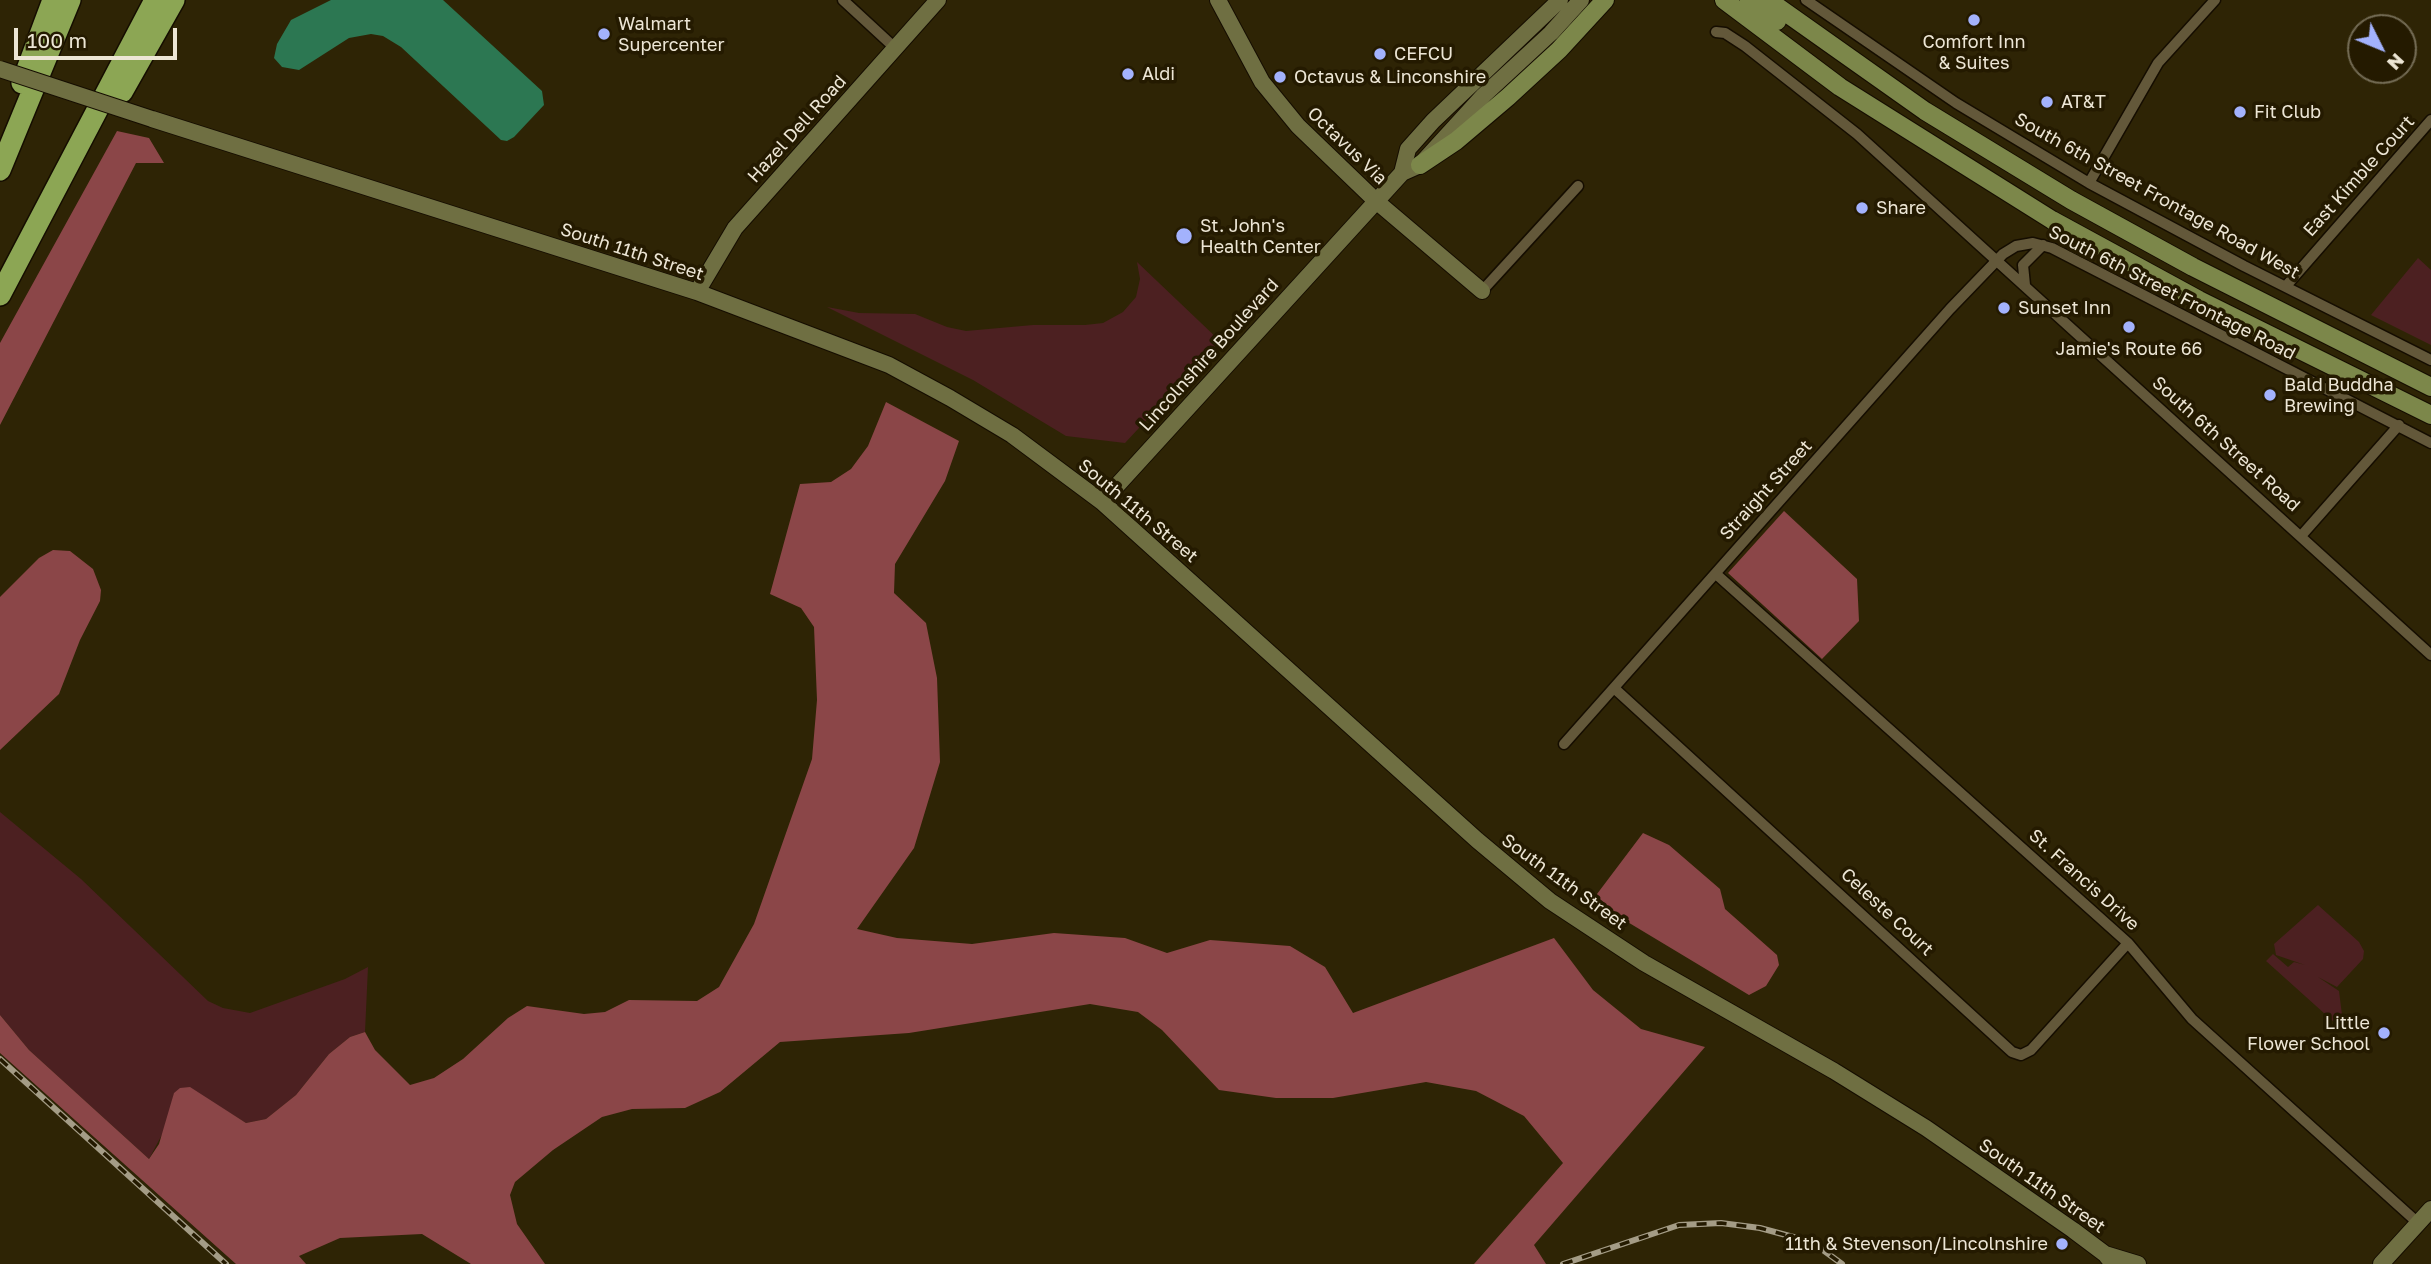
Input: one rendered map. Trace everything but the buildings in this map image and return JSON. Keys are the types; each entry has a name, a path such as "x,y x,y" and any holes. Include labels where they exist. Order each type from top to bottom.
{"highway":[{"path":"0,142 53,0"},
{"path":"0,170 70,0"},
{"path":"0,295 155,0"},
{"path":"55,193 95,140 174,0"}],"main road":[{"path":"1420,165 1456,141 1508,97 1559,50 1605,0"},
{"path":"1724,0 1840,87 2052,220 2199,300 2431,415"},
{"path":"1749,0 1851,75 1917,106"},
{"path":"1768,0 1917,106 2117,226 2431,387"}],"street":[{"path":"843,0 895,48"},
{"name":"Hazel Dell Road","path":"697,292 735,228 938,0"},
{"name":"Octavus Via","path":"1218,0 1251,63 1275,99 1376,201 1482,292"},
{"name":"Lincolnshire Boulevard","path":"1402,173 1408,149 1433,121 1560,0"},
{"name":"Lincolnshire Boulevard","path":"1102,502 1402,173 1420,165 1484,94 1551,33 1581,0"},
{"name":"South 6th Street Frontage Road West","path":"1806,0 1956,103 2089,183 2431,360"},
{"path":"2089,183 2158,64 2215,0"},
{"path":"1716,32 1726,33 1745,46 1824,106 1996,260"},
{"name":"South 11th Street","path":"0,69 697,292 889,365 1012,435 1102,502 1476,840 1550,901 1644,963 1834,1071 1926,1128 2109,1259 2138,1264"},
{"name":"East Kimble Court","path":"2286,286 2431,120"},
{"path":"1482,292 1578,186"},
{"path":"2025,286 2021,274 2023,265 2043,245"},
{"name":"South 6th Street Frontage Road","path":"1996,260 2016,246 2043,245 2431,443"},
{"name":"South 6th Street Road","path":"1996,260 2431,655"},
{"name":"Straight Street","path":"1564,744 1996,260"},
{"path":"2301,536 2399,425"},
{"name":"St. Francis Drive","path":"1716,574 2128,943 2192,1019 2418,1223"},
{"name":"Celeste Court","path":"1614,688 2012,1052 2021,1055 2031,1050 2128,943"},
{"path":"2382,1264 2431,1209"}],"shaded area":[{"path":"331,0 443,0 542,91 544,105 514,137 507,141 501,140 401,47 383,36 371,34 349,38 299,70 282,67 274,58 277,44 291,20"},
{"path":"117,131 149,138 164,163 136,163 0,425 0,343"},
{"path":"2418,258 2431,270 2431,345 2371,315"},
{"path":"1137,262 1220,341 1125,443 1066,436 973,380 827,307 859,313 915,314 947,327 966,331 1103,323 1123,312 1136,297 1140,279"},
{"path":"886,402 959,441 945,481 895,564 894,593 926,623 937,678 940,762 914,848 857,929 897,938 972,944 1054,933 1125,938 1167,953 1210,940 1290,946 1325,967 1353,1013 1554,938 1593,990 1641,1029 1705,1047 1534,1245 1546,1264 1474,1264 1563,1163 1524,1116 1476,1091 1426,1082 1333,1098 1276,1098 1219,1090 1162,1030 1138,1012 1090,1004 909,1033 780,1042 720,1092 685,1108 632,1109 602,1117 553,1150 515,1182 510,1195 517,1224 545,1264 471,1264 422,1234 340,1238 299,1256 306,1264 236,1264 0,1053 0,1015 29,1050 149,1159 159,1144 174,1093 180,1088 190,1087 246,1123 266,1119 296,1095 329,1054 350,1037 365,1032 375,1050 410,1085 434,1078 463,1059 508,1018 527,1006 584,1014 605,1012 629,1000 697,1001 719,987 754,924 812,759 817,700 814,627 801,608 770,594 800,484 831,482 851,469 868,446"},
{"path":"1784,511 1857,579 1859,621 1822,659 1728,573"},
{"path":"53,550 70,551 93,569 101,590 100,601 80,640 59,694 0,750 0,597 39,558"},
{"path":"0,812 81,879 208,1001 223,1008 250,1013 345,979 368,967 365,1032 350,1037 329,1054 296,1095 266,1119 246,1123 202,1096 174,1094 166,1127 149,1159 29,1050 0,1015"},
{"path":"1643,833 1669,845 1720,889 1725,909 1777,955 1779,965 1766,986 1749,995 1601,906 1597,894"},
{"path":"2318,905 2359,942 2364,951 2363,959 2337,987 2318,977 2339,991 2342,1015 2335,1023 2266,961 2273,954 2288,967 2294,962 2305,965 2276,955 2274,944"}],"railway":[{"path":"0,1059 226,1264"},
{"path":"1563,1264 1679,1225 1721,1223 1760,1228 1812,1242 1842,1264"}],"place":[{"name":"Comfort Inn & Suites","path":"1974,20"},
{"name":"Walmart Supercenter","path":"604,34"},
{"name":"CEFCU","path":"1380,54"},
{"name":"Aldi","path":"1128,74"},
{"name":"Octavus & Linconshire","path":"1280,77"},
{"name":"AT&T","path":"2047,102"},
{"name":"Fit Club","path":"2240,112"},
{"name":"Share","path":"1862,208"},
{"name":"St. John's Health Center","path":"1184,236"},
{"name":"Sunset Inn","path":"2004,308"},
{"name":"Jamie's Route 66","path":"2129,327"},
{"name":"Bald Buddha Brewing","path":"2270,395"},
{"name":"Little Flower School","path":"2384,1033"},
{"name":"11th & Stevenson/Lincolnshire","path":"2062,1244"}]}
